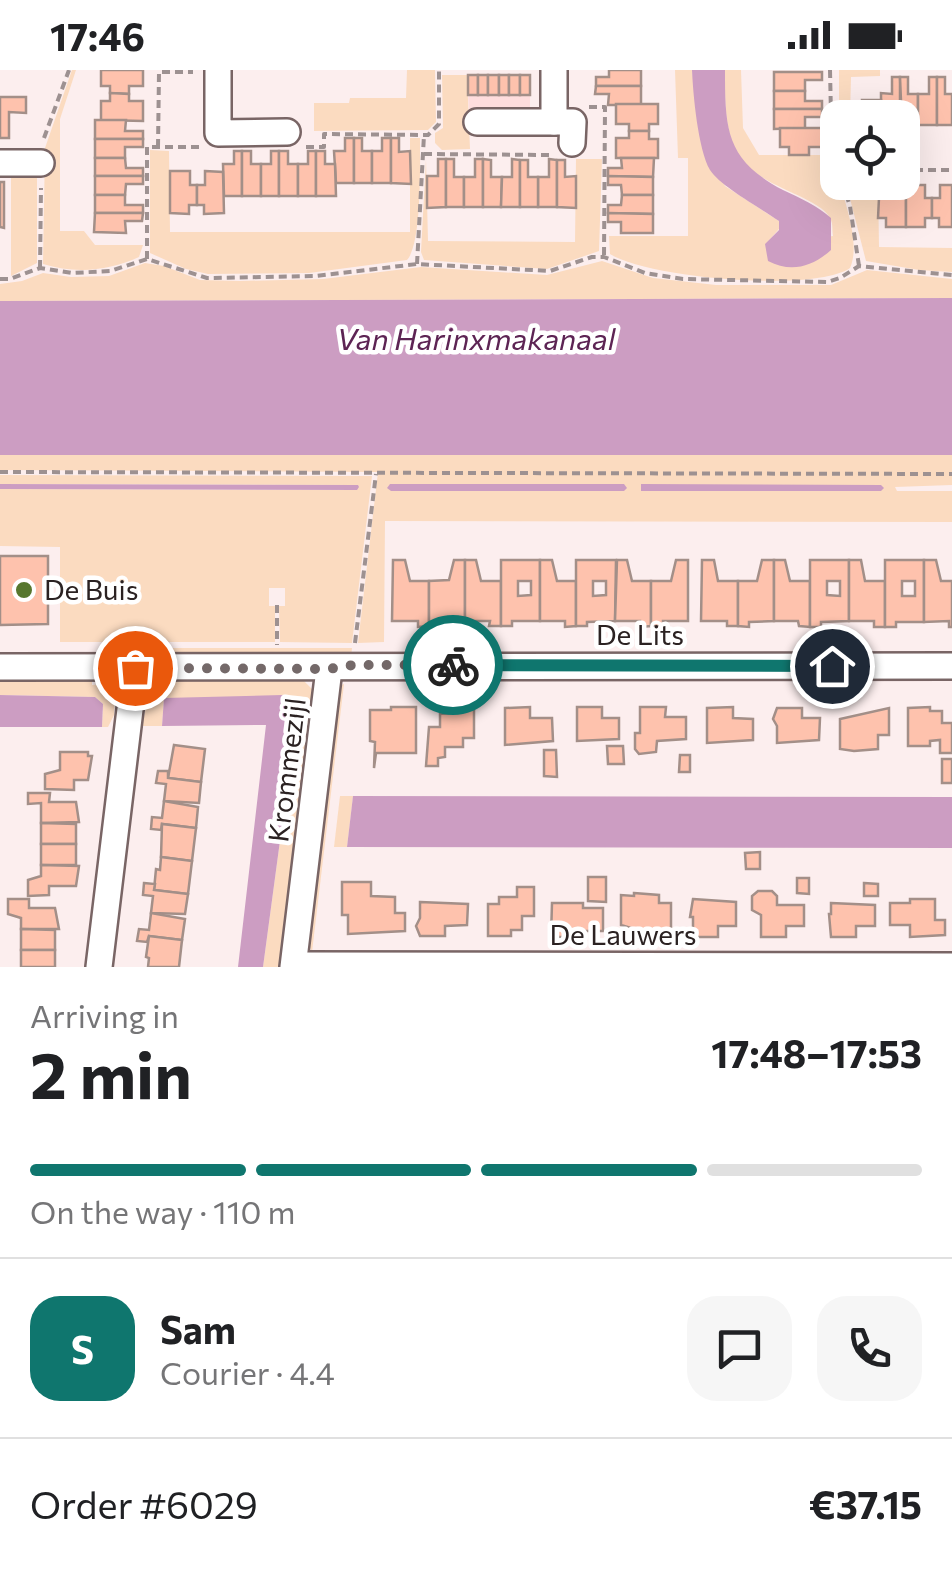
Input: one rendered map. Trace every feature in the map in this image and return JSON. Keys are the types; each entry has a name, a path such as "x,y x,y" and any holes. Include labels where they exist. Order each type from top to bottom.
{"street":[{"path":"554,70 554,115"},
{"path":"218,71 218,133 297,140"},
{"path":"477,122 554,115 573,122 571,151"},
{"path":"0,163 41,163"},
{"name":"De Lits","path":"329,669 353,665 952,666"},
{"name":"Krommezijl","path":"0,667 329,669 294,966"},
{"path":"99,967 135,668"},
{"name":"De Lauwers","path":"294,966 952,966"}],"path":[{"path":"297,140 324,147 324,134 424,135 439,124 439,70"},
{"path":"830,70 830,100"},
{"path":"158,147 159,72 218,71"},
{"path":"158,102 168,102"},
{"path":"554,115 605,107 604,257"},
{"path":"146,258 146,146 218,147 218,133"},
{"path":"417,264 424,135"},
{"path":"424,154 571,151 605,155"},
{"path":"920,170 952,170"},
{"path":"848,200 860,266"},
{"path":"0,280 40,268 72,273 110,272 146,258 207,278 316,276 417,264 550,271 592,257 604,257 645,273 734,282 827,282 860,266 952,276"},
{"path":"0,472 952,474"},
{"path":"355,645 376,474"},
{"path":"277,606 277,645"}],"shaded area":[{"path":"72,70 76,70 60,119 60,231 84,231 95,245 143,245 139,257 104,268 80,270 43,264 45,148"},
{"path":"407,70 435,70 436,122 428,130 314,131 314,103 349,103 350,98 406,98"},
{"path":"675,70 692,70 702,142 725,186 779,221 779,229 766,244 833,236 832,222 825,211 754,172 734,147 728,128 725,70 741,70 743,128 759,155 820,155 820,200 844,200 852,228 850,268 831,276 803,280 731,279 658,270 610,254 609,236 688,236 688,158 678,158"},
{"path":"839,70 880,70 880,76 851,77 850,100 839,100"},
{"path":"442,75 467,75 470,149 442,150 435,143 435,133 443,128"},
{"path":"467,75 530,75 530,112 469,112"},
{"path":"410,138 420,138 420,183 418,221 407,260 309,273 208,274 150,253 150,150 169,151 170,232 410,232"},
{"path":"426,159 428,241 575,242 576,159 602,159 599,251 547,269 424,260 421,252"},
{"path":"11,171 37,172 37,263 11,276"},
{"path":"850,200 878,200 879,247 952,248 952,272 866,261"},
{"path":"602,261 653,278 716,285 831,285 867,270 952,279 952,298 0,301 0,284 43,273 109,276 145,263 200,280 240,281 323,279 421,267 547,275"},
{"path":"0,455 952,455 952,485 895,487 897,491 952,491 952,522 385,521 384,642 358,643 378,472 0,470"},
{"path":"0,475 372,476 352,643 280,642 279,606 285,606 285,588 269,588 269,606 275,606 275,642 60,642 60,547 0,546 0,489 356,490 358,485 0,484"},
{"path":"166,648 352,648 351,657 166,658"},
{"path":"0,678 92,678 92,685 105,684 115,690 114,715 108,727 102,727 103,704 95,697 0,695"},
{"path":"168,679 303,680 314,691 282,967 263,967 298,707 164,698 162,726 142,726 150,689 167,685"},
{"path":"344,684 312,952 307,940 337,687"},
{"path":"340,796 353,796 347,847 334,847"}],"water":[{"path":"692,70 725,70 728,126 740,155 750,167 831,218 831,250 824,256 793,267 768,261 765,244 779,230 779,221 732,190 710,170 699,135"},
{"name":"Van Harinxmakanaal","path":"952,298 952,455 0,455 0,301"},
{"path":"0,484 358,485 359,487 0,489"},
{"path":"390,484 624,484 627,488 391,491 387,488"},
{"path":"641,484 881,485 884,488 641,491"},
{"path":"0,695 95,697 103,704 102,727 0,727"},
{"path":"164,698 292,698 298,707 263,967 238,967 266,725 162,726"},
{"path":"353,796 952,797 952,848 347,847"}],"building":[{"path":"101,70 143,70 143,86 129,86 129,94 110,93 110,86 101,86"},
{"path":"609,70 641,70 641,86 596,86 596,77 609,77"},
{"path":"774,72 822,72 822,80 805,80 805,91 774,91"},
{"path":"468,75 478,75 478,95 468,95"},
{"path":"478,75 488,75 488,95 478,95"},
{"path":"488,75 499,75 499,95 488,95"},
{"path":"499,75 509,75 509,95 499,95"},
{"path":"509,75 520,75 520,95 509,95"},
{"path":"520,75 530,75 530,95 520,95"},
{"path":"892,77 900,77 900,100 881,100 881,93 892,94"},
{"path":"900,77 908,77 908,94 918,94 918,100 901,100"},
{"path":"929,77 937,77 937,125 920,125 918,94 929,94"},
{"path":"937,77 945,77 945,94 952,94 952,125 937,125"},
{"path":"596,86 641,86 641,105 608,105 609,94 595,94"},
{"path":"774,91 805,91 805,101 820,101 820,109 774,109"},
{"path":"110,93 129,94 129,101 143,101 143,121 101,120 101,101 110,101"},
{"path":"0,97 26,97 26,113 9,112 9,138 0,138"},
{"path":"616,104 658,104 658,124 649,124 649,131 629,131 629,124 616,124"},
{"path":"774,109 820,109 820,117 805,117 805,128 774,129"},
{"path":"95,120 126,120 125,131 143,131 143,139 95,139"},
{"path":"780,128 820,128 820,147 809,147 809,155 789,155 789,147 780,147"},
{"path":"629,131 649,131 649,139 658,139 658,158 616,158 616,138 629,138"},
{"path":"345,138 354,138 354,183 336,183 334,151 345,151"},
{"path":"354,138 362,138 362,151 372,151 372,183 354,183"},
{"path":"382,138 391,138 391,183 372,183 372,151 382,151"},
{"path":"391,138 399,138 399,152 410,151 411,184 391,183"},
{"path":"95,139 143,139 143,147 125,147 125,158 95,158"},
{"path":"234,151 242,151 242,196 224,196 223,164 234,164"},
{"path":"242,151 251,151 251,164 261,164 261,196 242,196"},
{"path":"271,151 279,151 279,196 261,196 261,164 271,164"},
{"path":"279,151 288,151 288,164 298,164 298,196 279,196"},
{"path":"308,151 316,151 316,196 298,196 298,164 308,164"},
{"path":"316,151 325,151 325,164 335,164 336,196 316,196"},
{"path":"95,158 125,158 126,168 143,168 143,176 95,176"},
{"path":"621,158 654,158 653,177 608,176 608,168 622,168"},
{"path":"438,159 446,159 446,207 427,208 427,176 438,176"},
{"path":"446,159 454,159 454,177 464,177 464,207 446,207"},
{"path":"475,159 483,159 483,207 464,207 464,177 475,177"},
{"path":"483,159 491,160 491,177 502,177 501,207 483,207"},
{"path":"512,159 520,160 520,207 501,207 502,177 512,177"},
{"path":"549,159 557,160 557,207 538,207 538,177 549,177"},
{"path":"520,160 528,160 528,177 538,177 538,207 520,207"},
{"path":"557,160 565,160 565,177 576,176 576,208 557,207"},
{"path":"170,171 190,171 190,185 197,185 197,205 189,205 189,214 170,213"},
{"path":"205,171 223,172 224,213 204,214 204,205 197,205 197,185 205,185"},
{"path":"95,176 143,176 143,184 126,184 125,195 95,195"},
{"path":"608,176 653,177 653,195 622,195 621,185 608,185"},
{"path":"0,182 4,182 4,228 0,227"},
{"path":"920,185 925,185 925,198 932,198 932,218 925,218 925,227 906,227 906,200 920,200"},
{"path":"940,185 952,185 952,227 939,227 939,218 932,218 932,198 940,198"},
{"path":"95,195 125,195 125,205 143,205 143,213 95,213"},
{"path":"622,195 653,195 653,214 608,213 608,205 621,205"},
{"path":"879,200 906,200 906,227 886,227 886,218 878,218"},
{"path":"95,213 143,213 142,221 125,221 126,233 94,232"},
{"path":"608,213 653,214 653,233 621,233 621,222 608,222"},
{"name":"De Buis","path":"0,556 48,556 48,624 0,625"},
{"path":"393,560 405,560 410,581 429,581 429,626 418,627 418,621 392,621"},
{"path":"454,560 465,560 465,621 440,621 440,626 429,626 429,581 449,580"},
{"path":"465,560 476,560 481,581 501,581 501,626 489,626 490,621 465,621"},
{"path":"501,560 540,560 540,621 512,621 512,626 501,626","holes":["518,581 531,581 531,595 518,596"]},
{"path":"540,560 552,560 557,581 576,581 576,626 565,627 565,621 540,621"},
{"path":"576,560 616,560 615,621 576,626","holes":["593,581 606,581 606,595 593,596"]},
{"path":"617,560 627,560 632,581 651,581 651,626 640,627 640,621 615,621"},
{"path":"676,560 688,560 688,621 663,621 663,626 651,626 651,581 671,581"},
{"path":"702,560 714,560 718,581 738,581 738,626 727,626 727,621 701,621"},
{"path":"762,560 774,560 774,621 738,626 738,581 757,581"},
{"path":"774,560 785,560 790,581 810,581 810,627 799,626 798,621 774,621"},
{"path":"810,560 849,560 849,621 821,622 821,627 810,627","holes":["827,581 840,581 840,596 827,595"]},
{"path":"849,560 861,560 865,581 885,581 885,627 874,627 874,621 849,621"},
{"path":"885,560 924,560 924,622 896,622 896,627 885,627","holes":["902,581 915,581 915,596 902,596"]},
{"path":"924,560 936,560 941,581 952,581 952,627 949,621 924,622"},
{"path":"416,707 416,753 376,753 374,768 370,710"},
{"path":"450,707 474,707 474,738 463,738 463,747 445,747 445,757 438,758 438,766 426,766 429,727 440,727 440,714 451,713"},
{"path":"530,707 530,718 552,718 553,741 505,745 505,708"},
{"path":"577,707 602,707 602,718 619,718 619,739 577,741"},
{"path":"640,707 666,707 665,717 686,717 686,739 657,741 656,752 639,754 635,733 640,733"},
{"path":"733,707 733,718 753,719 753,740 707,743 707,708"},
{"path":"930,707 930,711 942,711 942,723 952,723 952,753 940,753 940,740 930,741 930,746 908,746 908,708"},
{"path":"777,708 802,708 802,718 820,718 819,740 777,743 773,719"},
{"path":"889,708 889,735 878,735 878,749 840,749 840,719"},
{"path":"174,745 205,749 201,782 168,778"},
{"path":"607,746 623,746 624,764 608,764"},
{"path":"544,750 556,750 557,777 544,776"},
{"path":"60,752 88,752 92,756 88,780 74,780 74,790 45,789 45,774 60,770"},
{"path":"680,755 690,755 690,772 679,772"},
{"path":"942,759 952,759 952,783 942,783"},
{"path":"158,771 168,771 168,778 201,782 199,803 164,801 166,784 156,783"},
{"path":"28,793 50,793 49,802 76,802 79,822 41,823 41,803 28,804"},
{"path":"164,801 198,807 196,828 162,824 161,830 151,829 152,817 162,818"},
{"path":"41,823 76,824 76,844 41,844"},
{"path":"162,824 196,828 192,861 161,857"},
{"path":"41,844 76,844 76,865 41,865"},
{"path":"760,852 760,869 746,869 745,853"},
{"path":"161,857 192,861 188,894 154,890"},
{"path":"41,865 79,866 76,886 49,886 49,895 28,896 28,880 41,876"},
{"path":"588,877 606,877 606,902 588,901"},
{"path":"797,878 809,878 809,894 797,893"},
{"path":"342,882 371,882 371,896 395,897 395,913 405,913 405,931 348,934 348,915 342,915"},
{"path":"144,883 155,884 154,890 188,894 185,914 151,913 153,896 143,895"},
{"path":"864,883 878,884 878,896 864,896"},
{"path":"517,887 534,887 534,916 522,916 522,930 511,930 511,936 488,936 488,904 499,904 499,897 517,897"},
{"path":"758,891 772,891 777,896 777,905 804,905 804,926 786,926 786,937 761,937 761,915 752,910 752,896"},
{"path":"621,895 659,895 659,903 671,903 671,937 634,934 634,929 621,925"},
{"path":"8,899 29,899 29,908 55,908 59,929 21,929 21,918 8,914"},
{"path":"693,899 736,902 736,926 718,926 718,937 693,937"},
{"path":"910,899 935,899 935,920 945,920 945,935 910,937 910,925 890,925 890,903 910,903"},
{"path":"420,902 468,904 467,925 445,926 445,936 420,936 416,926"},
{"path":"552,903 583,903 583,908 603,908 603,931 583,931 583,937 551,937"},
{"path":"831,903 875,905 875,926 856,926 856,937 831,937"},
{"path":"151,913 185,919 182,940 149,936 147,942 137,941 139,929 149,930"},
{"path":"21,929 55,930 55,950 21,950"},
{"path":"149,936 182,940 179,967 148,967"},
{"path":"21,950 55,950 55,967 21,967"}],"way so far":[{"path":"135,668 453,665"}],"place":[{"name":"De Buis","path":"24,590"}],"route":[{"path":"453,665 832,666"}]}
